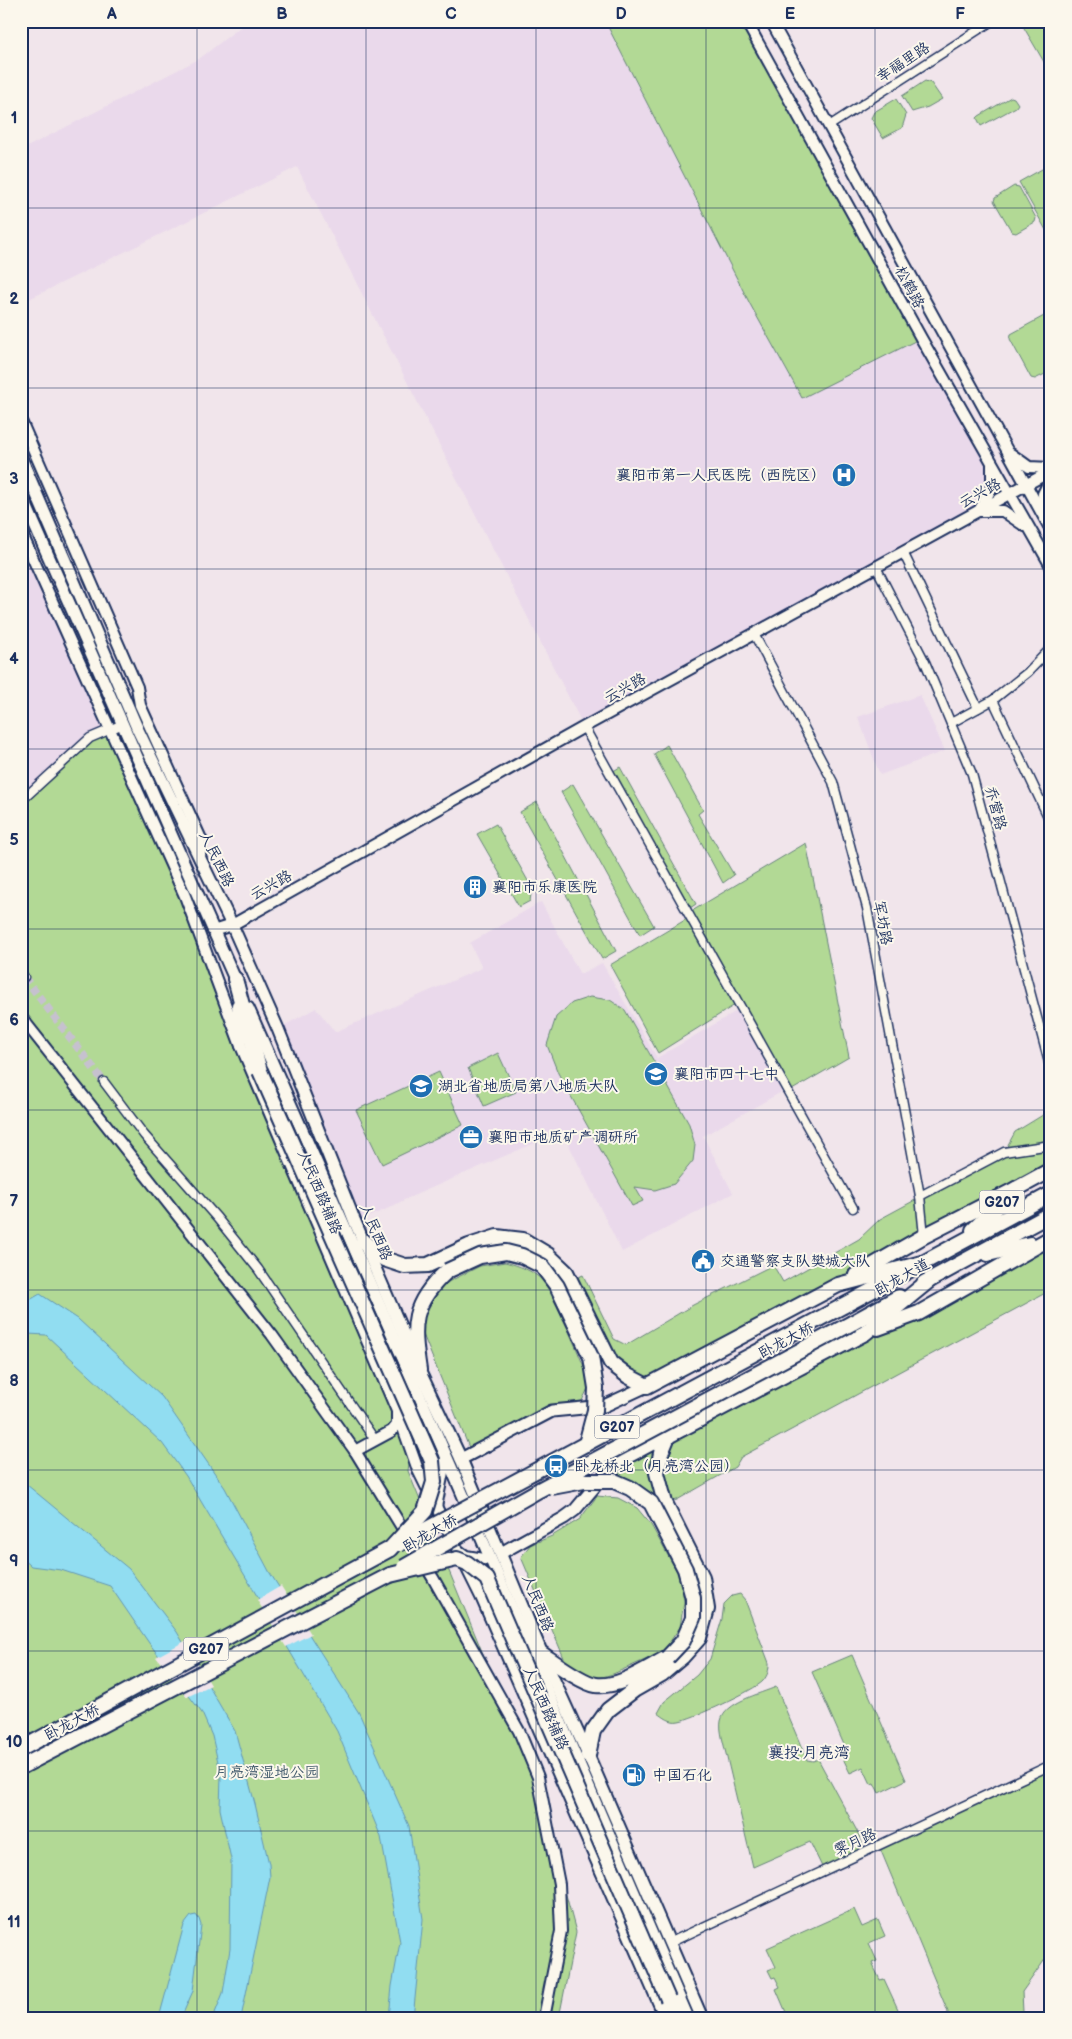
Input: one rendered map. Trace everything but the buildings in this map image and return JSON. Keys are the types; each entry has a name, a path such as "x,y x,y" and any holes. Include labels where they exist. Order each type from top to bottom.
{"highway":[{"path":"235,979 260,1071 432,1461 434,1482 424,1511 390,1549"},
{"name":"卧龙大道","path":"960,1242 1016,1189 1051,1170"},
{"path":"363,1241 384,1259 405,1266 428,1265 469,1246 497,1237 523,1240 548,1255 566,1272 611,1364 647,1386 838,1285 924,1236 1016,1189"},
{"name":"卧龙大道","path":"844,1306 1051,1194"},
{"name":"卧龙大道","path":"852,1324 1051,1214"},
{"path":"588,1755 593,1731 608,1710 634,1690 662,1674 682,1657 699,1638 707,1609 702,1577 665,1502 658,1473 661,1453 668,1436 865,1333 919,1312 1049,1239"},
{"name":"卧龙大道","path":"968,1259 1049,1239"},
{"path":"419,1370 414,1336 418,1310 430,1286 447,1271 480,1256 506,1252 522,1256 542,1266 557,1286 591,1358 596,1388 595,1410 586,1444"},
{"path":"838,1285 922,1263"},
{"path":"865,1333 932,1279"},
{"name":"卧龙大桥","path":"21,1749 844,1306"},
{"name":"卧龙大桥","path":"21,1767 390,1575 539,1490 852,1324"},
{"path":"539,1490 584,1481 614,1481 630,1488 651,1503 686,1569 693,1598 693,1618 682,1641 667,1658 616,1683 595,1685 576,1676 542,1654"},
{"path":"390,1575 457,1560 467,1563 487,1579 668,1999 680,2018"}],"main road":[{"name":"人民西路","path":"21,458 138,730 232,925 278,1029 363,1241 419,1370 461,1459 542,1654 702,2018"},
{"name":"人民西路","path":"21,494 446,1457 688,2018"},
{"path":"461,1459 552,1411 604,1406 647,1386"},
{"path":"501,1553 564,1518 575,1510 607,1472 623,1460 668,1436"}],"street":[{"name":"松鹤路","path":"746,21 1028,528 1051,566"},
{"name":"松鹤路","path":"771,21 1051,530"},
{"name":"幸福里路","path":"829,126 992,21"},
{"path":"21,421 137,687 140,705 202,839 200,859"},
{"path":"1007,452 1028,467 1051,469"},
{"path":"992,463 992,487 979,511 1003,511 1028,528"},
{"name":"云兴路","path":"213,930 232,925 584,727 1026,485 1051,469"},
{"path":"1044,519 1043,494 1051,478"},
{"path":"21,532 187,902 240,1046"},
{"path":"903,552 978,708"},
{"name":"乔营路","path":"876,567 925,662 972,774 1051,1070"},
{"name":"军坊路","path":"754,634 832,782 867,908 920,1196 924,1236"},
{"path":"951,723 993,700 1028,672 1051,648"},
{"path":"993,700 1051,823"},
{"path":"21,801 90,738 123,724"},
{"path":"584,727 853,1208"},
{"name":"人民西路辅路","path":"235,979 240,1046 397,1411 418,1470 481,1597 665,2018"},
{"path":"21,1017 272,1335 355,1451 443,1595 519,1732 538,1777 560,1893 561,1931 544,2018"},
{"path":"104,1082 144,1135 217,1218 258,1269 375,1440"},
{"path":"920,1196 1004,1152 1051,1145"},
{"path":"355,1451 392,1431 397,1425 397,1411"},
{"path":"392,1431 404,1437 410,1448"},
{"path":"436,1507 446,1457"},
{"path":"458,1551 466,1556 490,1560"},
{"name":"霁月路","path":"669,1943 1051,1765"}],"shaded area":[{"path":"248,21 746,21 992,463 992,487 979,511 584,727 297,167 21,303 21,150 199,59"},
{"path":"21,532 109,730 21,801"},
{"path":"920,695 945,751 880,775 858,717"},
{"path":"541,902 580,974 602,963 657,1058 740,1009 785,1090 703,1136 733,1193 622,1252 562,1131 355,1222 278,1029 316,1008 335,1032 482,968 470,943"}],"green space":[{"path":"605,21 746,21 921,338 802,398 750,304"},
{"path":"1020,21 1051,21 1051,68 1047,67"},
{"path":"925,81 931,83 942,99 928,107 912,112 902,96"},
{"path":"1011,97 1018,104 1016,107 981,126 977,118 979,116"},
{"path":"896,99 906,115 902,128 883,138 871,118 874,112"},
{"path":"1051,164 1051,239 1019,182"},
{"path":"1014,186 1019,187 1036,218 1035,222 1016,233 1012,232 994,201 995,198"},
{"path":"1044,316 1051,318 1051,371 1035,379 1031,378 1010,339 1011,334"},
{"name":"月亮湾湿地公园","path":"109,730 185,896 411,1448 408,1471 504,1705 538,1777 549,1831 576,1932 559,2018 21,2018 21,801 90,738"},
{"path":"667,745 703,810 698,814 734,875 723,883 654,754"},
{"path":"620,767 696,904 687,910 610,773"},
{"path":"573,784 654,926 640,935 561,792"},
{"path":"537,802 616,951 602,959 520,812"},
{"path":"496,824 532,888 530,901 519,907 477,834"},
{"path":"806,843 849,1057 792,1090 692,911"},
{"path":"690,917 738,1003 658,1053 610,965"},
{"path":"590,997 610,1000 625,1010 689,1124 695,1145 693,1161 674,1184 655,1190 635,1187 643,1201 632,1206 558,1073 547,1045 556,1017 572,1003"},
{"path":"498,1053 516,1092 484,1106 468,1068"},
{"path":"439,1072 463,1125 382,1164 356,1110"},
{"path":"1051,1110 1051,1170 647,1386 611,1363 570,1281 583,1275 614,1339 626,1345 693,1305 773,1265 783,1282 859,1239 880,1219 1004,1152 1015,1132"},
{"path":"1051,1238 1051,1290 741,1457 735,1467 677,1500 665,1503 661,1453 668,1436"},
{"path":"505,1262 526,1269 543,1281 576,1348 589,1385 582,1401 551,1406 470,1450 420,1327 429,1298 448,1282 480,1266"},
{"path":"655,1450 652,1478 660,1505 642,1487 618,1474 628,1463"},
{"path":"597,1496 618,1498 637,1508 651,1525 681,1579 684,1602 680,1627 663,1652 613,1674 595,1679 567,1665 521,1557 530,1545 552,1536 580,1519"},
{"path":"740,1594 745,1600 769,1663 766,1677 748,1691 696,1715 676,1721 665,1718 658,1713 664,1702 697,1675 710,1659 722,1619 724,1604 732,1596"},
{"path":"852,1655 906,1780 879,1793 874,1783 871,1784 863,1767 850,1773 839,1750 845,1747 812,1672"},
{"path":"776,1687 807,1760 813,1761 818,1759 857,1831 866,1852 824,1871 810,1842 753,1867 722,1737 721,1721 724,1714 736,1704"},
{"path":"1051,1765 1051,1951 1022,1992 1023,2012 1019,2018 947,2018 948,2012 879,1846"},
{"path":"854,1909 862,1927 878,1920 885,1936 869,1943 877,1961 872,1963 880,1980 884,1979 902,2018 799,2018 796,2013 788,2017 776,1989 780,1987 775,1977 772,1978 768,1970 776,1967 767,1948"}],"water":[{"path":"40,1294 78,1319 162,1397 225,1488 270,1573 359,1713 409,1826 423,1919 413,2018 389,2018 392,1986 400,1942 381,1837 337,1731 186,1476 162,1443 46,1335 28,1334 21,1337 21,1305"},
{"path":"21,1480 129,1569 177,1632 235,1731 255,1804 269,1864 270,1877 241,2018 213,2018 223,1993 230,1949 231,1859 220,1809 221,1775 212,1736 202,1713 149,1643 110,1586 61,1570 31,1566 21,1557"},
{"path":"196,1915 201,1925 193,1991 181,2018 159,2018 184,1925 191,1916"}],"pier":[{"path":"281,1586 311,1634 286,1647 257,1600"},
{"path":"185,1641 211,1685 187,1697 156,1657"}],"tunnel":[{"path":"24,977 104,1082"}],"place":[{"name":"襄阳市第一人民医院（西院区）","path":"844,475"},
{"name":"襄阳市乐康医院","path":"475,887"},
{"name":"襄阳市四十七中","path":"656,1074"},
{"name":"湖北省地质局第八地质大队","path":"421,1086"},
{"name":"襄阳市地质矿产调研所","path":"471,1137"},
{"name":"交通警察支队樊城大队","path":"703,1261"},
{"name":"卧龙桥北（月亮湾公园）","path":"556,1466"},
{"name":"中国石化","path":"634,1775"}],"district":[{"name":"襄投·月亮湾","path":"809,1752"}]}
